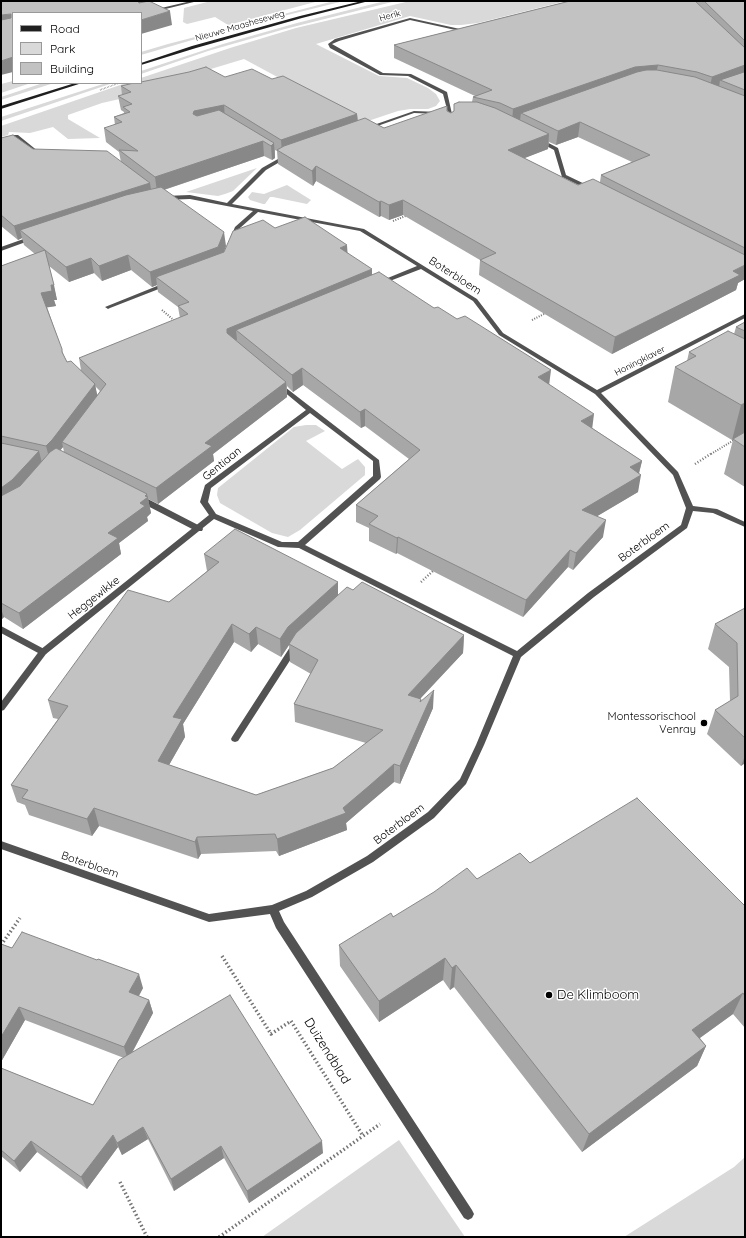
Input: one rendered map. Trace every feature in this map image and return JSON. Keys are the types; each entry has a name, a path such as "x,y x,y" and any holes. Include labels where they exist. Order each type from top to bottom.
{"main road":[{"name":"Nieuwe Maasheseweg","path":"142,64 194,47 301,17 367,1"},
{"path":"1,108 77,84"}],"street":[{"path":"142,14 196,1"},
{"name":"Herik","path":"450,116 445,93 409,75 382,74 332,48 330,44 337,40 410,19 460,30 467,28"},
{"path":"363,130 414,112 450,116 457,113"},
{"path":"16,136 40,155"},
{"path":"531,136 556,149 564,176 592,190"},
{"path":"229,204 264,169 282,158 296,153"},
{"path":"275,154 282,158"},
{"name":"Boterbloem","path":"1,845 56,866 209,918 274,909 309,894 370,860 431,816 463,781 480,745 518,654 591,595 684,526 690,508 676,474 597,393 501,334 475,300 362,230 190,197 159,198"},
{"path":"232,242 238,227 257,210"},
{"path":"1,249 40,236"},
{"path":"373,286 420,267"},
{"path":"108,307 172,283"},
{"name":"Honingklaver","path":"597,393 745,316"},
{"path":"691,345 698,348"},
{"path":"274,381 376,460 377,477 300,545"},
{"name":"Gentiaan","path":"213,516 204,502 208,487 310,410"},
{"path":"136,497 199,529"},
{"path":"690,508 714,511 745,524"},
{"path":"213,516 281,545 300,545 366,581 404,597 518,654"},
{"name":"Heggewikke","path":"1,708 43,652 199,529 213,516"},
{"path":"1,629 43,652"},
{"path":"235,738 299,642"},
{"path":"274,909 280,925 468,1214"}],"path":[{"path":"393,221 414,212"},
{"path":"142,294 177,323"},
{"path":"532,320 546,313"},
{"path":"676,474 737,439"},
{"path":"404,597 438,565"},
{"path":"1,945 20,918"},
{"name":"Duizendblad","path":"222,956 271,1034 291,1021 363,1136"},
{"path":"219,1237 400,1109"},
{"path":"120,1182 148,1237"}],"green space":[{"path":"211,1 319,1 228,25 215,17 187,24 183,22 184,8"},
{"path":"334,1 344,1 223,31 142,55 142,52"},
{"path":"385,1 396,1 285,29 208,51 142,74 142,71 223,44 297,23"},
{"path":"410,1 566,1 478,23 461,25 451,25 410,16 316,44 379,76 407,78 428,88 436,94 440,101 436,106 428,109 398,111 353,126 320,100 244,59 148,88 133,96 102,103 68,115 68,119 100,138 68,139 53,127 30,133 9,132 8,135 1,137 1,126 123,84 142,84 142,78 230,48 296,28"},
{"path":"12,81 12,84 28,84 1,93 1,84"},
{"path":"40,84 51,84 1,100 1,97"},
{"path":"103,84 110,84 1,121 1,117"},
{"path":"257,168 233,191 225,194 218,196 186,192"},
{"path":"287,185 311,200 307,204 270,197 265,204 263,204 250,200 248,197 252,192 264,194"},
{"path":"316,425 325,431 306,441 342,469 358,459 365,467 365,475 300,530 288,537 272,533 220,503 217,495 218,488 294,427"},
{"path":"399,1140 465,1237 262,1237"},
{"path":"745,1157 745,1237 624,1237 734,1167"}],"building":[{"path":"1,1 138,1 139,3 149,1 170,11 142,20 142,12 12,12 12,57 1,61 1,20 11,18 11,14 1,15"},
{"path":"570,1 695,1 745,48 745,65 712,77 697,72 658,65 635,67 513,109 500,103 473,97 492,90 394,45"},
{"path":"704,1 745,1 745,41"},
{"path":"206,67 225,77 252,69 272,79 283,76 357,114 281,140 224,105 194,111 193,114 197,116 219,110 274,143 271,146 263,141 155,177 119,150 138,151 104,128 122,122 114,117 130,112 123,107 132,104 118,96 131,92 121,86 142,84 142,82"},
{"path":"646,70 657,70 695,77 745,96 745,248 601,175 650,155 580,122 558,131 521,113"},
{"path":"745,71 745,90 720,80 744,72"},
{"path":"459,102 477,102 495,108 549,134 508,150 578,185 593,179 745,255 745,265 733,271 740,275 615,337 480,260 496,253 403,200 389,205 381,201 379,202 316,166 312,171 277,150 284,146 365,118 384,128 447,106 447,111 451,113 454,111 454,104"},
{"path":"13,135 33,149 107,151 150,183 14,226 1,215 1,138"},
{"path":"161,187 224,232 218,247 150,272 128,255 99,266 91,258 66,267 20,230 126,195"},
{"path":"305,217 347,245 340,248 372,269 227,329 227,333 286,382 205,443 212,446 156,488 62,442 106,384 79,358 188,314 178,306 189,302 156,277 224,252 233,231 263,220 275,228"},
{"path":"45,250 54,285 51,285 52,291 41,293 62,352 67,362 71,361 95,384 46,446 1,436 1,266"},
{"path":"379,272 434,308 438,307 457,319 465,316 551,370 538,377 594,414 581,421 642,461 630,467 641,475 582,510 606,520 576,553 570,550 526,600 369,524 378,516 356,505 420,450 365,409 360,412 302,368 292,375 236,330"},
{"path":"745,322 745,331 736,327"},
{"path":"728,331 745,339 745,403 741,405 675,367 696,356 689,352"},
{"path":"745,432 745,447 733,439"},
{"path":"1,443 39,451 12,480 1,488"},
{"path":"56,448 147,494 145,496 148,497 140,503 145,506 108,533 118,538 19,613 1,603 1,496 20,486 50,452"},
{"path":"235,529 338,582 288,627 280,639 256,627 249,634 232,624 173,717 182,719 158,761 256,795 333,768 383,730 294,704 318,660 289,644 296,633 347,587 353,590 362,582 464,635 408,695 421,699 420,702 434,690 400,766 394,764 343,808 346,813 277,839 275,834 197,837 195,842 94,808 87,819 22,798 28,790 11,785 68,706 48,700 128,590 169,602 219,562 204,554"},
{"path":"745,608 745,738 715,710 738,696 737,643 715,624"},
{"path":"637,798 745,906 745,996 743,993 692,1030 706,1046 589,1134 456,965 452,968 445,958 379,1001 339,945 391,913 393,917 434,892 467,868 477,879 520,853 530,863"},
{"path":"22,932 139,974 129,992 149,1000 124,1047 19,1007 1,1037 1,944 12,948"},
{"path":"230,995 322,1141 247,1191 221,1146 171,1179 143,1127 117,1143 113,1135 81,1177 31,1141 14,1161 1,1150 1,1068 93,1105 119,1060"}],"place":[{"name":"Montessorischool Venray","path":"704,723"},
{"name":"De Klimboom","path":"549,995"}]}
